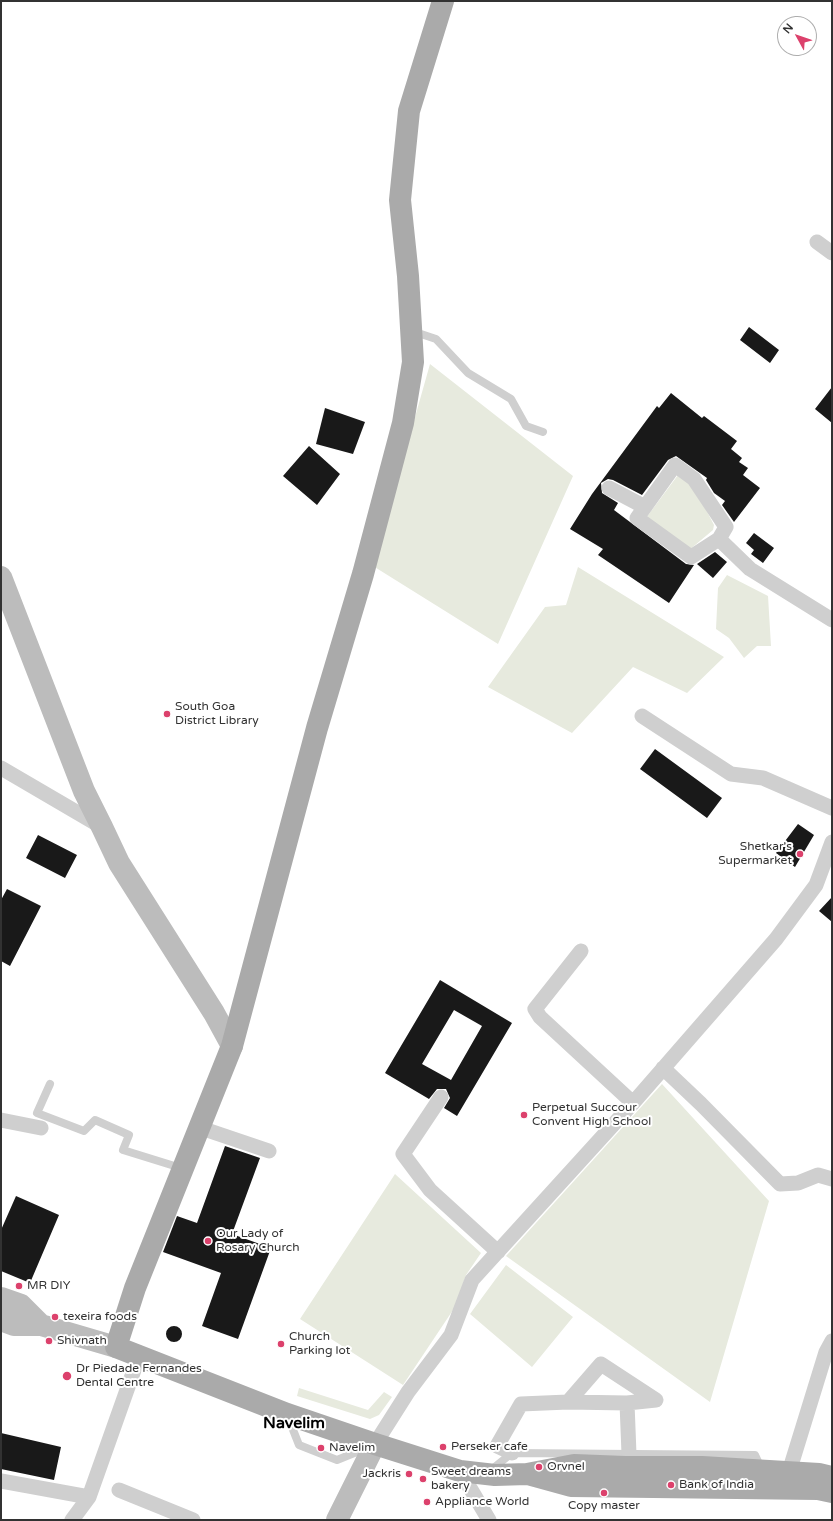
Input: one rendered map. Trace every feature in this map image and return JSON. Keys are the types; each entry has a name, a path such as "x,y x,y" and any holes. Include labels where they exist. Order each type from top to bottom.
{"main road":[{"path":"443,1 409,111 400,200 408,276 413,362 403,423 362,574 317,728 232,1046 198,1127 135,1288 116,1348 287,1414 460,1471 487,1474 528,1474 574,1465 625,1467 702,1467 819,1474 832,1477"},
{"path":"528,1474 571,1486 818,1489 832,1492"}],"street":[{"path":"817,242 832,253"},
{"path":"675,465 694,479 726,527 719,539 691,557 637,518 675,465"},
{"path":"609,488 645,507"},
{"path":"719,539 750,569 832,620"},
{"path":"1,577 84,791 119,863 214,1013 232,1046"},
{"path":"642,716 731,774 763,778 832,808"},
{"path":"1,768 102,828"},
{"path":"337,1520 375,1444 408,1392 451,1335 472,1280 633,1103 776,939 816,885 832,842"},
{"path":"581,951 535,1009 540,1017 633,1103"},
{"path":"663,1068 711,1114 770,1176 780,1184 798,1183 818,1175 832,1178"},
{"path":"441,1097 404,1154 430,1190 498,1252"},
{"path":"1,1120 41,1128"},
{"path":"198,1127 269,1151"},
{"path":"1,1298 21,1305 41,1325"},
{"path":"1,1320 14,1324 41,1325 116,1348"},
{"path":"789,1472 826,1352 832,1341"},
{"path":"72,1520 89,1497 139,1356"},
{"path":"512,1453 497,1446 521,1404 568,1402 627,1403 656,1400 601,1364 568,1402"},
{"path":"627,1403 629,1454"},
{"path":"460,1471 489,1520"},
{"path":"1,1481 89,1497"},
{"path":"119,1490 193,1520"}],"lane":[{"path":"411,331 436,339 468,373 511,399 526,426 543,432"},
{"path":"50,1084 37,1113 84,1131 95,1120 129,1135 123,1150 182,1168"},
{"path":"487,1474 512,1453 755,1455 763,1470"}],"shaded area":[{"path":"430,364 573,476 498,644 373,566"},
{"path":"678,475 691,481 714,525 713,530 688,551 646,518"},
{"path":"578,567 724,657 687,693 633,667 572,733 488,687 545,607 566,605"},
{"path":"727,575 768,596 771,646 757,646 744,658 729,638 716,629 718,588"},
{"path":"662,1084 769,1201 710,1402 506,1256"},
{"path":"395,1174 481,1253 466,1275 455,1307 403,1385 300,1319"},
{"path":"506,1265 573,1317 532,1367 470,1314"},
{"path":"299,1388 368,1410 384,1392 392,1397 379,1415 370,1419 297,1396"}],"building":[{"path":"749,327 779,350 770,363 740,340"},
{"path":"832,387 832,423 815,409"},
{"path":"671,393 702,418 704,416 737,441 731,449 742,458 739,462 748,468 743,475 760,488 734,522 722,505 725,501 714,493 706,480 707,478 676,456 668,460 642,495 613,480 608,479 601,483 602,493 618,503 614,510 686,564 694,565 669,603 598,555 603,549 570,529 592,494 657,406 659,408"},
{"path":"325,408 365,422 353,454 316,444"},
{"path":"309,446 340,474 317,505 283,476"},
{"path":"754,533 774,548 763,563 751,554 754,550 746,543"},
{"path":"715,552 727,562 713,578 697,564"},
{"path":"655,749 722,798 707,818 640,769"},
{"path":"798,824 814,835 795,867 776,853"},
{"path":"38,835 77,855 65,878 26,858"},
{"path":"7,889 41,906 10,966 1,961 1,900"},
{"path":"832,897 832,922 819,911"},
{"path":"440,980 512,1023 457,1116 444,1108 450,1098 446,1089 437,1089 429,1099 385,1073","holes":["454,1010 482,1026 451,1080 422,1064"]},
{"name":"Our Lady of Rosary Church","path":"225,1146 260,1158 232,1234 271,1248 238,1339 202,1326 221,1273 163,1252 177,1216 197,1223"},
{"path":"16,1196 59,1215 30,1283 1,1271 1,1230"},
{"path":"174,1326 180,1328 182,1334 180,1340 174,1342 168,1340 166,1334 168,1328"},
{"path":"1,1433 61,1447 54,1480 1,1469"}],"place":[{"name":"South Goa District Library","path":"167,714"},
{"name":"Shetkar's Supermarket","path":"800,854"},
{"name":"Perpetual Succour Convent High School","path":"524,1115"},
{"name":"Our Lady of Rosary Church","path":"208,1241"},
{"name":"MR DIY","path":"19,1286"},
{"name":"texeira foods","path":"55,1317"},
{"name":"Shivnath","path":"49,1341"},
{"name":"Church Parking lot","path":"281,1344"},
{"name":"Dr Piedade Fernandes Dental Centre","path":"67,1376"},
{"name":"Perseker cafe","path":"443,1447"},
{"name":"Navelim","path":"321,1448"},
{"name":"Orvnel","path":"539,1467"},
{"name":"Jackris","path":"409,1474"},
{"name":"Sweet dreams bakery","path":"423,1479"},
{"name":"Bank of India","path":"671,1485"},
{"name":"Copy master","path":"604,1493"},
{"name":"Appliance World","path":"427,1502"}],"district":[{"name":"Navelim","path":"294,1424"}]}
